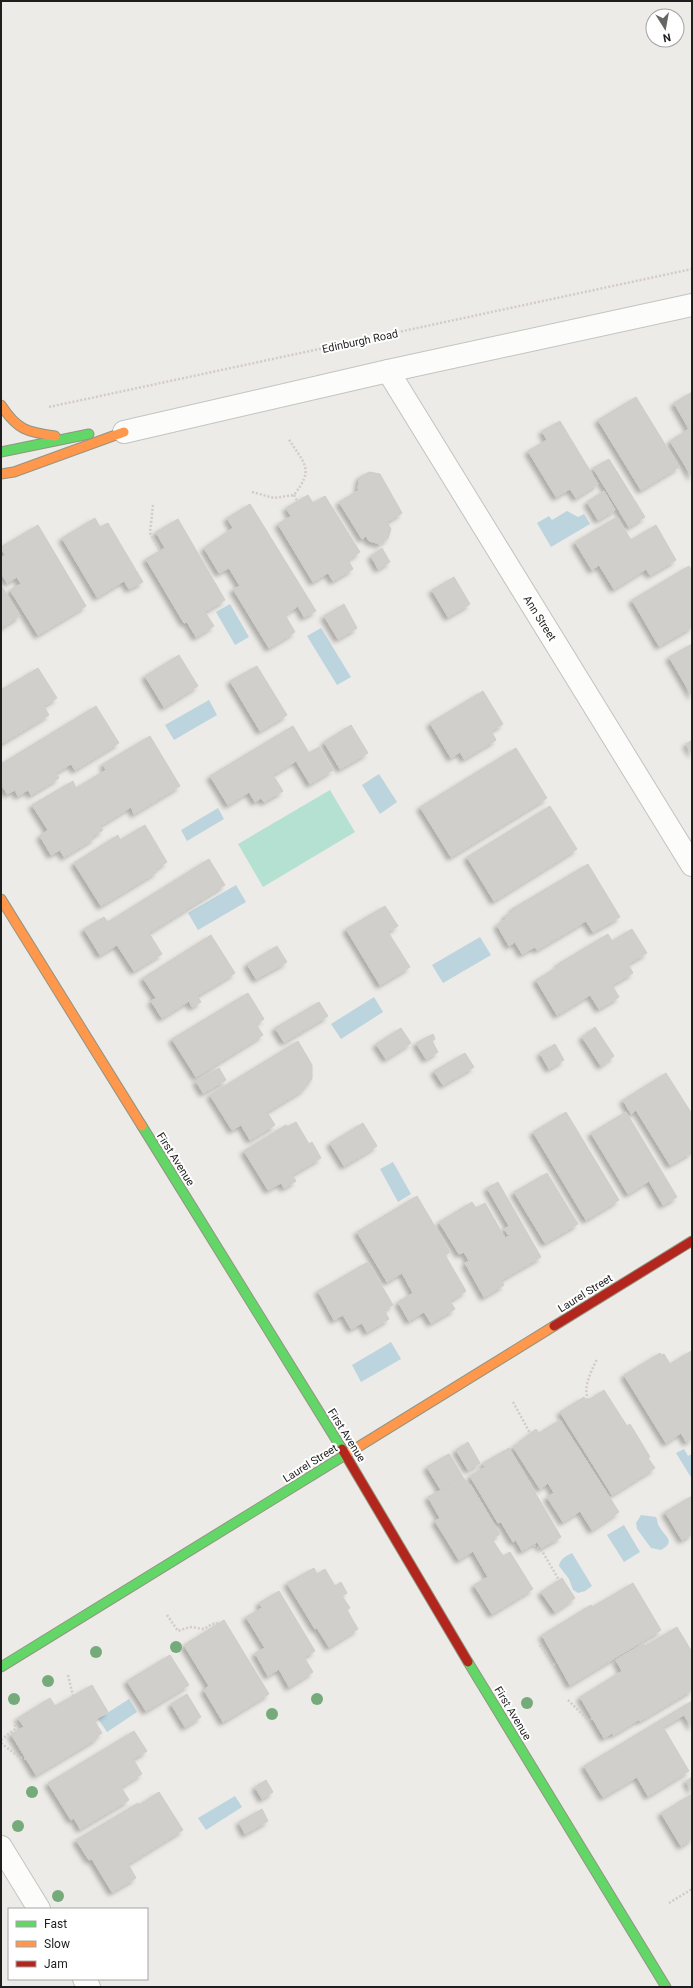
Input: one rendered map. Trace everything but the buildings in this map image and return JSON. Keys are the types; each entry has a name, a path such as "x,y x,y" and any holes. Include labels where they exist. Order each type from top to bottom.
{"street":[{"path":"1,474 14,472 124,432 388,371 692,305"},
{"name":"Ann Street","path":"388,371 692,865"},
{"path":"1,405 11,422 23,431 66,438"},
{"path":"1,452 83,435 124,432"},
{"name":"First Avenue","path":"1,899 345,1455 532,1769 666,1987"},
{"name":"Laurel Street","path":"1,1667 692,1241"},
{"path":"1,1847 38,1908"}],"path":[{"name":"Edinburgh Road","path":"48,407 692,269"},
{"path":"252,492 274,498 294,495 305,481 306,469 288,438"},
{"path":"294,495 297,501"},
{"path":"153,505 150,533 160,551"},
{"path":"588,1400 586,1386 596,1359"},
{"path":"513,1402 530,1433"},
{"path":"534,1544 542,1552 559,1580"},
{"path":"167,1615 178,1631 190,1627 204,1629 212,1624 220,1623"},
{"path":"540,1645 553,1665 559,1662"},
{"path":"68,1675 73,1696"},
{"path":"568,1700 589,1721 593,1718"},
{"path":"1,1740 15,1729 15,1720"},
{"path":"1,1743 20,1757 26,1759"},
{"path":"669,1903 692,1889"}],"green space":[{"path":"330,790 355,832 263,887 238,844"}],"water":[{"path":"567,511 578,517 584,514 590,524 551,547 537,523 549,516 552,520"},
{"path":"230,604 249,637 235,645 216,612"},
{"path":"321,628 351,677 337,685 307,636"},
{"path":"209,700 217,715 174,740 165,725"},
{"path":"379,774 397,802 380,814 362,785"},
{"path":"218,808 224,819 187,841 181,830"},
{"path":"236,885 246,902 198,930 188,913"},
{"path":"480,937 491,955 443,983 432,965"},
{"path":"374,997 383,1012 341,1039 331,1024"},
{"path":"393,1162 411,1194 398,1202 380,1169"},
{"path":"391,1342 401,1359 361,1382 352,1365"},
{"path":"684,1449 688,1456 692,1454 692,1479 676,1453"},
{"path":"641,1515 656,1517 658,1525 669,1541 666,1547 661,1550 651,1548 637,1529 636,1523"},
{"path":"624,1525 640,1552 624,1562 607,1535"},
{"path":"572,1553 592,1586 585,1591 578,1593 573,1590 569,1579 559,1566 562,1560"},
{"path":"129,1699 137,1712 107,1732 98,1719"},
{"path":"235,1796 242,1807 206,1830 198,1818"}],"traffic: fast":[{"path":"1,452 89,434"},
{"path":"142,1126 342,1449"},
{"path":"1,1667 350,1452"},
{"path":"468,1662 666,1987"}],"traffic: slow":[{"path":"1,405 12,420 18,425 30,431 55,436"},
{"path":"1,474 14,472 124,432"},
{"path":"1,899 142,1126"},
{"path":"350,1452 554,1326"}],"traffic: jam":[{"path":"554,1326 692,1241"},
{"path":"342,1449 468,1662"}]}
